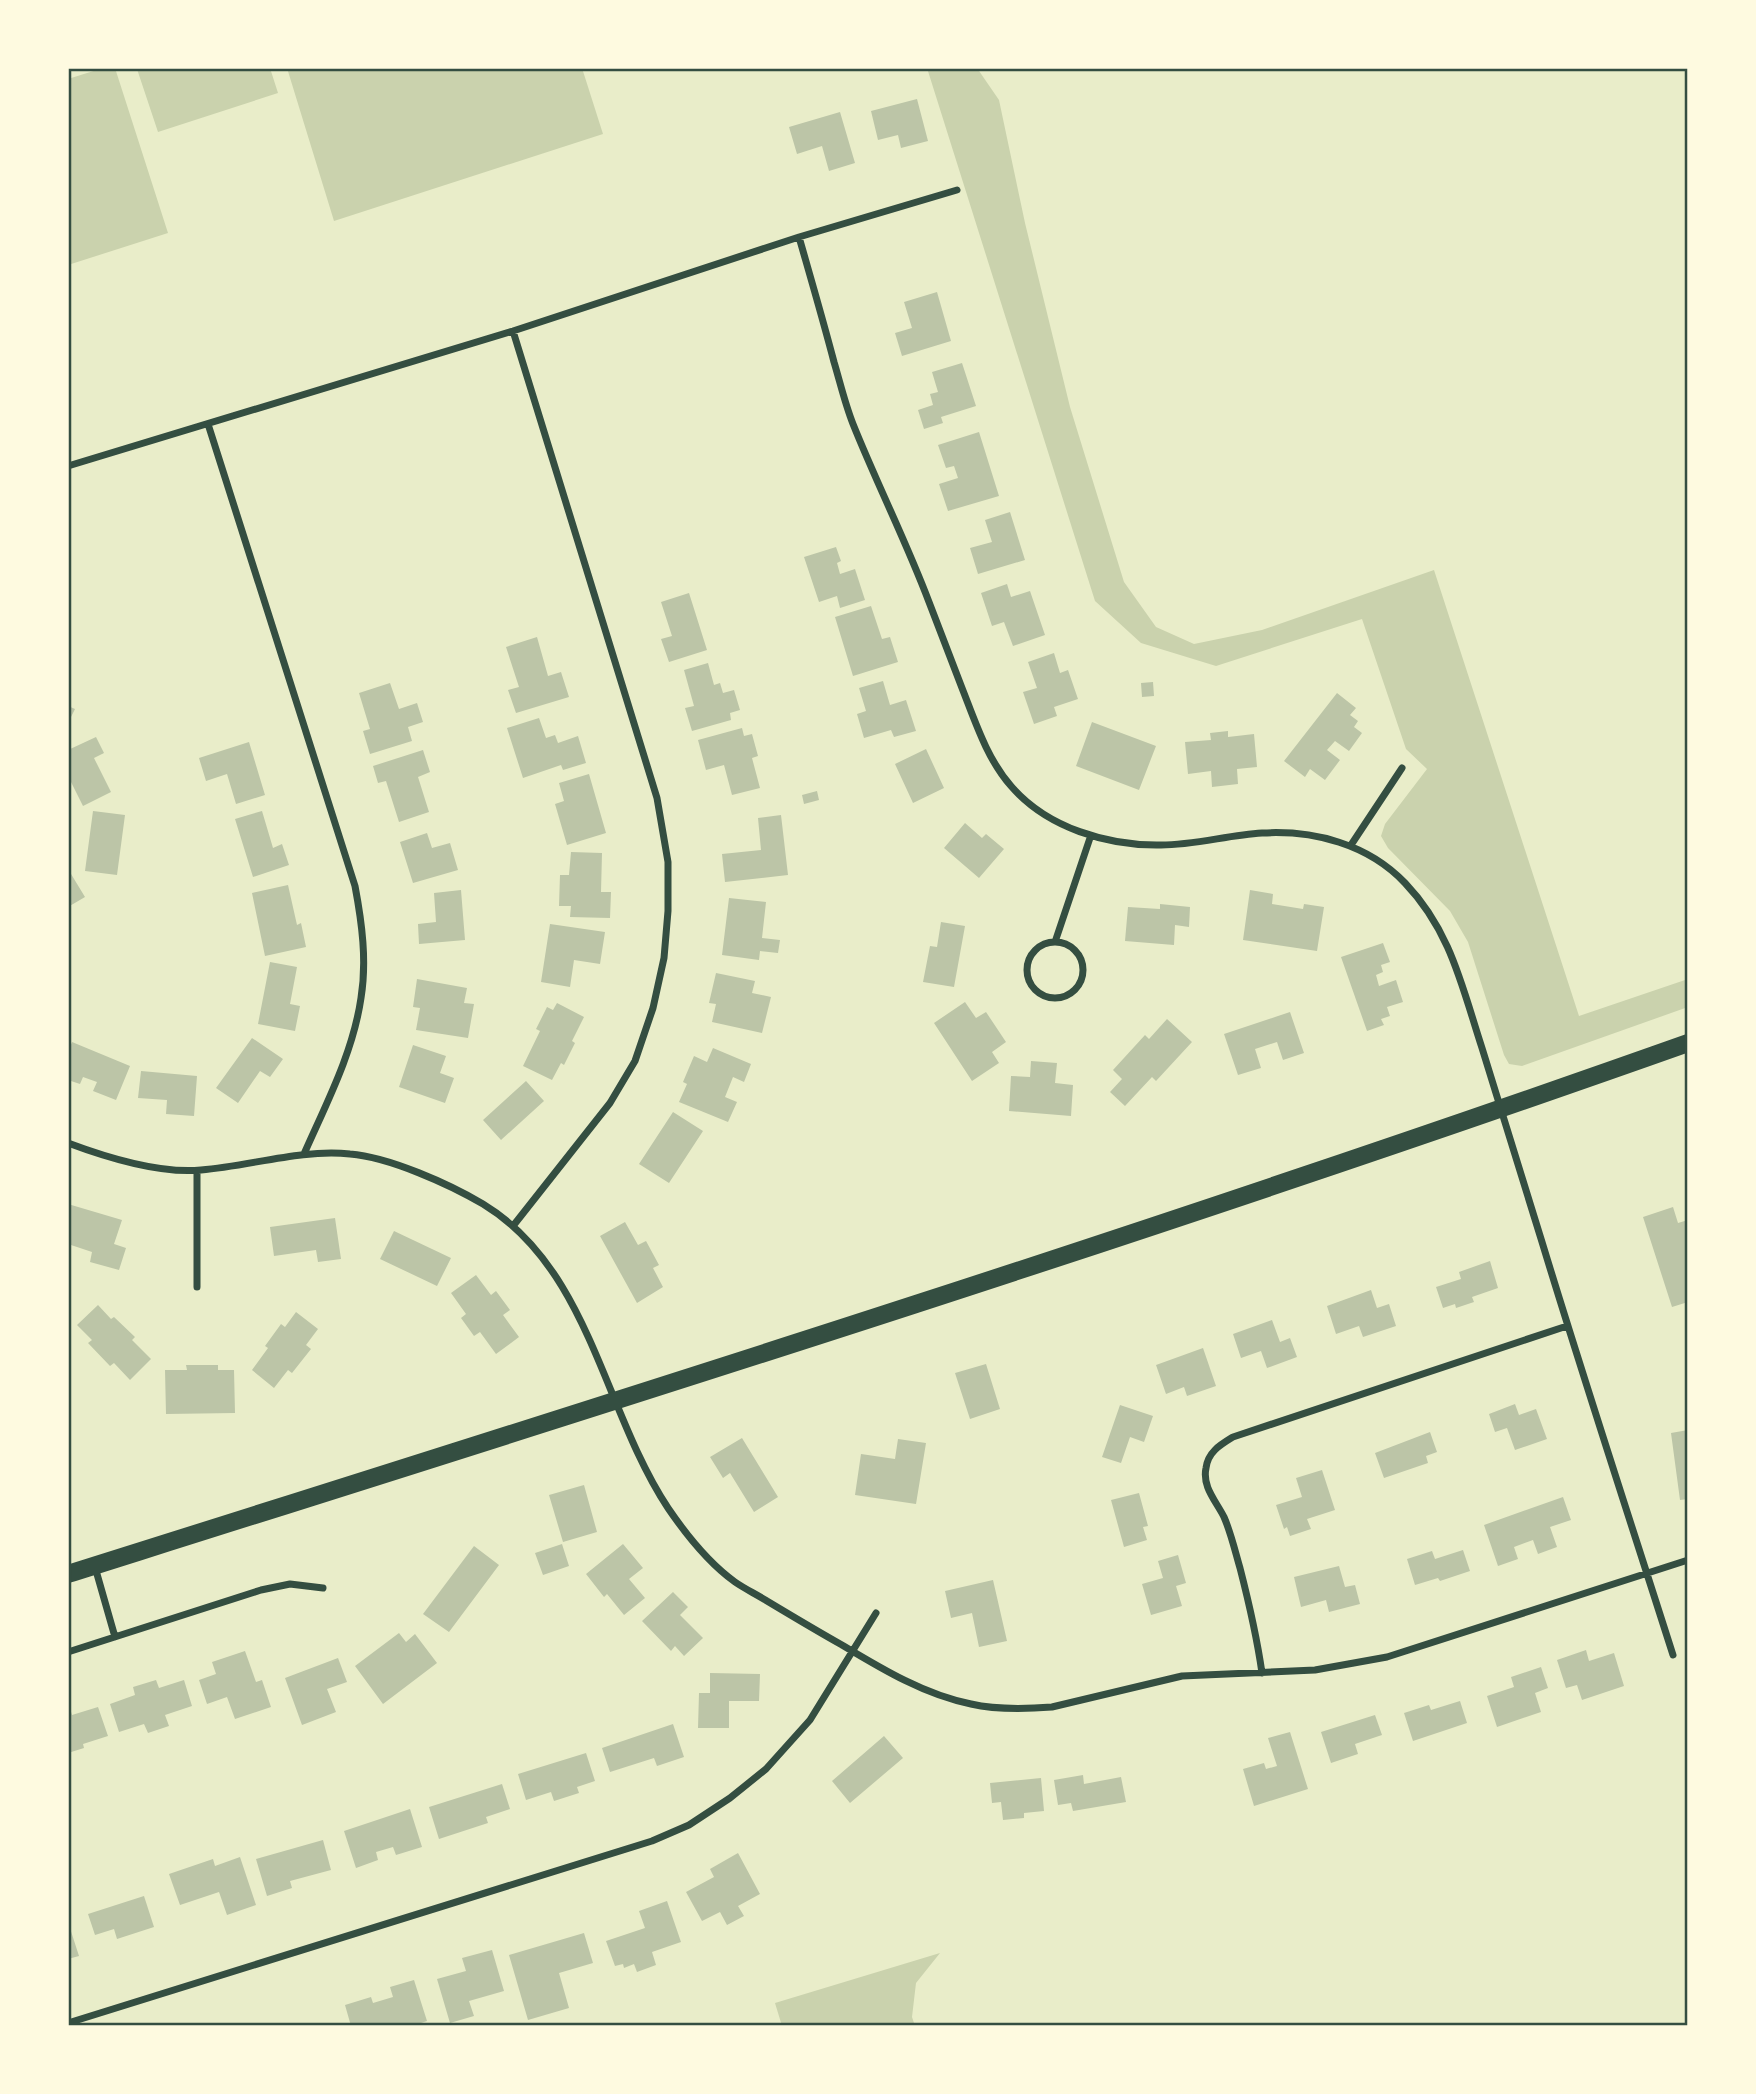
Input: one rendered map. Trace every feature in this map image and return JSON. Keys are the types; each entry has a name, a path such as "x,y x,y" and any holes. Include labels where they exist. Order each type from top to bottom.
{"main road":[{"path":"68,1574 1079,1250 1501,1109 1688,1043"}],"street":[{"path":"68,466 513,331 799,237 957,190"},
{"path":"799,237 851,419 911,556 973,716 999,770 1014,790 1058,822 1091,835 1122,842 1188,844 1259,833 1284,833 1312,835 1351,845 1382,863 1402,880 1422,902 1438,926 1454,961 1673,1655"},
{"path":"513,331 657,798 668,862 664,958 653,1008 635,1061 610,1103 513,1226"},
{"path":"208,424 355,886 362,923 364,964 361,999 339,1073 304,1154"},
{"path":"1351,845 1402,768"},
{"path":"1055,942 1091,835"},
{"path":"1055,942 1072,948 1078,955 1083,971 1076,988 1061,997 1052,998 1035,990 1027,974 1031,956 1038,948 1055,942"},
{"path":"68,1143 106,1157 165,1169 197,1171 304,1154 351,1154 393,1164 444,1183 484,1205 513,1226 537,1252 565,1290 646,1471 669,1509 699,1547 734,1581 853,1652 927,1691 972,1704 1052,1707 1182,1676 1315,1670 1354,1665 1387,1657 1688,1560"},
{"path":"197,1171 197,1287"},
{"path":"1262,1673 1253,1618 1233,1543 1206,1482 1205,1469 1216,1447 1233,1437 1567,1326"},
{"path":"94,1566 115,1637"},
{"path":"68,1651 261,1590 290,1584 323,1588"},
{"path":"68,2023 652,1841 689,1825 730,1798 766,1769 810,1720 876,1613"}],"green space":[{"path":"103,68 115,68 168,233 68,265 68,79"},
{"path":"270,68 278,93 158,132 137,69"},
{"path":"287,68 582,68 603,134 334,221"},
{"path":"927,68 977,68 999,100 1025,223 1070,407 1124,582 1156,627 1194,644 1262,630 1434,570 1579,1016 1688,979 1688,1007 1522,1066 1509,1064 1468,942 1450,911 1388,848 1381,836 1385,824 1427,769 1406,749 1362,619 1216,666 1141,643 1095,601"},
{"path":"940,1953 916,1983 912,2017 915,2026 782,2026 775,2003"}],"building":[{"path":"917,99 928,141 901,148 898,135 878,140 871,111"},
{"path":"840,112 855,163 829,171 822,146 797,154 789,127"},
{"path":"937,292 951,341 902,356 895,333 912,328 904,302"},
{"path":"962,363 976,406 941,417 943,423 924,429 918,410 933,405 930,394 938,392 932,372"},
{"path":"979,432 999,496 948,511 939,484 958,478 954,466 946,468 938,445"},
{"path":"1010,512 1025,560 978,574 970,548 992,542 985,520"},
{"path":"836,547 841,561 837,563 840,574 855,569 865,600 840,608 837,596 819,602 804,557"},
{"path":"1007,584 1011,597 1030,591 1045,635 1013,646 1004,622 992,626 981,593"},
{"path":"689,593 707,650 669,662 661,639 672,636 661,602"},
{"path":"871,606 882,639 890,637 898,662 853,676 835,617"},
{"path":"537,637 548,676 561,672 569,697 516,713 508,690 519,687 506,647"},
{"path":"1054,653 1060,673 1068,670 1078,699 1054,707 1057,716 1034,724 1023,692 1037,688 1028,662"},
{"path":"708,663 714,685 720,683 723,693 734,690 740,710 730,713 731,720 692,731 685,708 694,706 684,670"},
{"path":"883,681 890,705 906,700 916,731 894,737 891,730 864,738 857,714 866,711 859,688"},
{"path":"1153,682 1154,696 1142,697 1141,683"},
{"path":"390,683 399,709 417,703 423,722 408,727 412,741 370,754 363,731 370,729 359,693"},
{"path":"1337,693 1356,708 1350,715 1358,721 1354,727 1362,733 1349,751 1335,741 1327,750 1340,760 1325,780 1310,769 1305,777 1284,761"},
{"path":"68,706 75,709 68,723"},
{"path":"539,718 546,738 555,735 558,743 578,736 586,763 563,770 561,765 523,778 507,728"},
{"path":"1092,722 1156,746 1139,790 1076,766"},
{"path":"742,728 744,736 752,734 758,756 752,758 760,788 732,795 724,765 706,770 698,740"},
{"path":"1228,731 1228,737 1254,734 1257,767 1237,769 1238,784 1212,787 1211,771 1188,774 1185,742 1211,740 1210,733"},
{"path":"96,737 104,753 94,758 111,792 83,806 68,776 68,750"},
{"path":"249,742 265,795 236,804 227,774 206,781 199,758"},
{"path":"926,749 944,788 913,803 895,764"},
{"path":"423,750 430,772 418,777 429,812 399,822 386,781 378,783 373,766"},
{"path":"589,774 606,833 567,845 555,804 564,801 559,783"},
{"path":"817,791 819,800 804,804 802,795"},
{"path":"93,811 125,815 117,875 85,871"},
{"path":"262,811 273,848 282,844 289,865 253,877 235,819"},
{"path":"781,815 788,875 725,882 722,854 761,850 758,818"},
{"path":"965,823 982,838 986,834 1004,849 979,878 944,848"},
{"path":"427,833 432,848 450,843 458,870 413,883 400,842"},
{"path":"571,852 602,853 601,892 611,892 610,918 570,917 571,906 559,906 560,875 569,875"},
{"path":"68,869 85,897 68,907"},
{"path":"288,885 297,925 301,923 306,947 265,956 252,893"},
{"path":"461,890 465,940 419,944 418,924 436,922 434,893"},
{"path":"1250,890 1273,894 1272,904 1303,909 1304,904 1324,907 1317,951 1243,940"},
{"path":"729,898 766,902 762,938 780,940 778,953 760,951 759,960 722,955"},
{"path":"1160,904 1190,907 1189,927 1175,925 1174,945 1125,941 1128,907 1160,909"},
{"path":"941,922 965,926 954,987 923,982 930,946 937,947"},
{"path":"550,924 605,932 600,964 574,960 570,987 541,982"},
{"path":"1383,943 1390,962 1381,965 1383,972 1376,975 1379,986 1396,980 1403,1002 1387,1007 1390,1016 1381,1019 1384,1025 1367,1031 1341,957"},
{"path":"270,962 297,967 290,1004 300,1006 295,1031 258,1024"},
{"path":"716,973 755,981 752,993 771,997 762,1033 712,1022 716,1004 709,1003"},
{"path":"417,979 467,988 464,1003 474,1004 468,1038 416,1030 420,1008 413,1007"},
{"path":"965,1002 976,1018 986,1012 1006,1042 992,1052 999,1063 972,1081 934,1023"},
{"path":"557,1003 584,1017 564,1065 561,1063 552,1080 523,1066 540,1031 536,1029 547,1007 553,1010"},
{"path":"1290,1012 1304,1053 1283,1060 1277,1042 1255,1049 1261,1068 1238,1075 1224,1034"},
{"path":"1167,1019 1192,1042 1156,1081 1152,1077 1125,1106 1110,1092 1122,1079 1113,1070 1145,1035 1149,1039"},
{"path":"252,1038 283,1059 270,1077 260,1071 238,1103 216,1088"},
{"path":"72,1042 130,1066 116,1100 93,1091 97,1082 83,1077 80,1084 68,1080 68,1052"},
{"path":"413,1045 446,1056 440,1073 454,1078 445,1103 399,1087"},
{"path":"713,1048 751,1064 744,1082 733,1077 725,1097 737,1102 728,1122 679,1102 687,1084 683,1082 694,1056 707,1062"},
{"path":"1031,1061 1057,1063 1055,1083 1073,1085 1071,1116 1009,1111 1011,1076 1030,1077"},
{"path":"141,1071 197,1076 194,1116 166,1114 167,1100 138,1098"},
{"path":"526,1081 544,1101 501,1140 483,1120"},
{"path":"673,1112 703,1131 669,1183 639,1164"},
{"path":"68,1204 122,1220 114,1244 126,1248 119,1270 90,1262 92,1252 68,1244"},
{"path":"1673,1207 1678,1223 1688,1220 1688,1302 1672,1307 1643,1217"},
{"path":"335,1218 341,1259 318,1262 316,1250 274,1256 270,1227"},
{"path":"625,1222 638,1245 646,1241 659,1265 653,1268 663,1287 637,1303 600,1236"},
{"path":"394,1231 451,1258 437,1286 380,1259"},
{"path":"1490,1261 1498,1288 1472,1297 1474,1302 1456,1308 1455,1304 1443,1308 1436,1287 1461,1279 1459,1272"},
{"path":"476,1275 491,1295 496,1291 510,1310 503,1315 519,1337 496,1354 480,1332 474,1336 461,1318 466,1314 451,1293"},
{"path":"1371,1290 1377,1308 1389,1304 1396,1326 1363,1337 1359,1326 1336,1334 1327,1306"},
{"path":"98,1305 135,1337 132,1340 151,1359 130,1380 114,1363 110,1366 88,1343 92,1340 77,1325"},
{"path":"296,1312 318,1329 306,1345 311,1349 292,1373 288,1370 274,1388 252,1370 281,1324 285,1327"},
{"path":"1272,1320 1280,1342 1290,1338 1297,1357 1267,1368 1261,1351 1241,1358 1233,1334"},
{"path":"1203,1348 1216,1386 1187,1396 1184,1387 1166,1394 1156,1365"},
{"path":"986,1364 1000,1409 970,1419 955,1373"},
{"path":"186,1365 218,1365 218,1370 234,1370 235,1413 166,1414 165,1370 187,1370"},
{"path":"1515,1404 1519,1415 1536,1409 1547,1439 1515,1450 1507,1428 1495,1432 1489,1414"},
{"path":"1120,1405 1153,1416 1144,1442 1130,1437 1121,1463 1102,1457"},
{"path":"1688,1430 1688,1499 1680,1500 1671,1433"},
{"path":"1430,1432 1437,1452 1426,1456 1428,1463 1384,1478 1375,1453"},
{"path":"742,1438 778,1497 754,1512 730,1473 723,1478 710,1457"},
{"path":"898,1439 926,1443 916,1504 855,1495 861,1454 895,1459"},
{"path":"1322,1470 1335,1510 1307,1519 1311,1529 1290,1536 1287,1527 1284,1529 1276,1505 1302,1497 1296,1478"},
{"path":"584,1485 597,1532 563,1542 549,1495"},
{"path":"1139,1493 1148,1526 1143,1527 1147,1540 1124,1547 1111,1500"},
{"path":"1563,1497 1571,1520 1550,1527 1557,1547 1538,1554 1533,1540 1514,1547 1518,1559 1498,1566 1484,1525"},
{"path":"562,1544 569,1566 543,1575 535,1553"},
{"path":"623,1544 643,1568 629,1579 645,1598 624,1615 607,1594 604,1597 586,1574"},
{"path":"474,1546 499,1565 449,1632 423,1614"},
{"path":"1463,1550 1470,1571 1440,1581 1438,1578 1415,1585 1407,1559 1432,1551 1435,1559"},
{"path":"1178,1555 1186,1583 1176,1586 1182,1606 1151,1615 1142,1584 1163,1578 1158,1561"},
{"path":"1339,1566 1345,1587 1355,1585 1360,1604 1329,1612 1326,1600 1301,1607 1294,1577"},
{"path":"993,1580 1007,1641 979,1647 972,1613 951,1618 945,1591"},
{"path":"673,1592 688,1607 680,1615 703,1638 684,1656 675,1646 671,1651 642,1621"},
{"path":"399,1633 406,1642 415,1634 437,1663 383,1704 355,1666"},
{"path":"1586,1650 1589,1661 1614,1653 1624,1686 1582,1700 1577,1685 1566,1688 1557,1660"},
{"path":"245,1651 256,1682 262,1680 271,1707 235,1719 227,1697 207,1704 199,1680 216,1674 212,1662"},
{"path":"338,1658 347,1682 327,1689 336,1712 302,1725 285,1678"},
{"path":"1541,1667 1548,1688 1535,1693 1541,1712 1497,1727 1487,1696 1514,1687 1511,1677"},
{"path":"710,1673 760,1674 759,1701 729,1701 729,1728 698,1728 699,1693 710,1693"},
{"path":"156,1680 159,1688 184,1680 192,1706 165,1715 169,1726 148,1733 144,1724 119,1732 110,1704 135,1695 133,1687"},
{"path":"1460,1701 1467,1723 1413,1741 1404,1713 1429,1705 1431,1710"},
{"path":"69,1705 72,1715 98,1707 108,1736 83,1744 84,1748 68,1753"},
{"path":"1375,1715 1382,1735 1355,1744 1358,1754 1331,1763 1321,1732"},
{"path":"673,1724 684,1757 657,1766 654,1758 610,1772 602,1748"},
{"path":"1290,1732 1308,1789 1254,1806 1243,1769 1264,1763 1266,1769 1277,1766 1268,1738"},
{"path":"884,1736 903,1758 850,1803 832,1781"},
{"path":"586,1753 595,1781 577,1787 579,1793 554,1801 551,1792 526,1800 518,1774"},
{"path":"1083,1775 1084,1784 1121,1777 1126,1802 1073,1811 1071,1803 1058,1805 1054,1780"},
{"path":"1041,1778 1044,1811 1024,1813 1024,1818 1003,1820 1001,1802 992,1803 990,1783"},
{"path":"502,1784 510,1809 486,1817 488,1823 439,1839 429,1807"},
{"path":"410,1809 422,1847 396,1855 393,1847 376,1852 378,1860 356,1868 344,1831"},
{"path":"323,1840 331,1870 290,1881 292,1888 267,1896 256,1859"},
{"path":"738,1853 760,1894 738,1906 744,1916 727,1925 720,1912 702,1921 686,1892 714,1877 710,1869"},
{"path":"240,1857 256,1905 227,1915 219,1892 180,1905 169,1874 213,1859 215,1866"},
{"path":"144,1896 154,1927 117,1939 114,1929 95,1935 88,1914"},
{"path":"667,1901 681,1942 652,1952 656,1965 637,1972 634,1964 624,1968 623,1964 615,1966 606,1941 645,1928 639,1911"},
{"path":"68,1922 79,1956 68,1959"},
{"path":"584,1933 593,1963 559,1973 569,2008 528,2020 509,1955"},
{"path":"492,1950 504,1991 469,2001 474,2016 450,2023 437,1979 466,1971 462,1958"},
{"path":"414,1980 427,2021 412,2026 351,2026 345,2005 371,1997 373,2003 393,1997 390,1987"}]}
